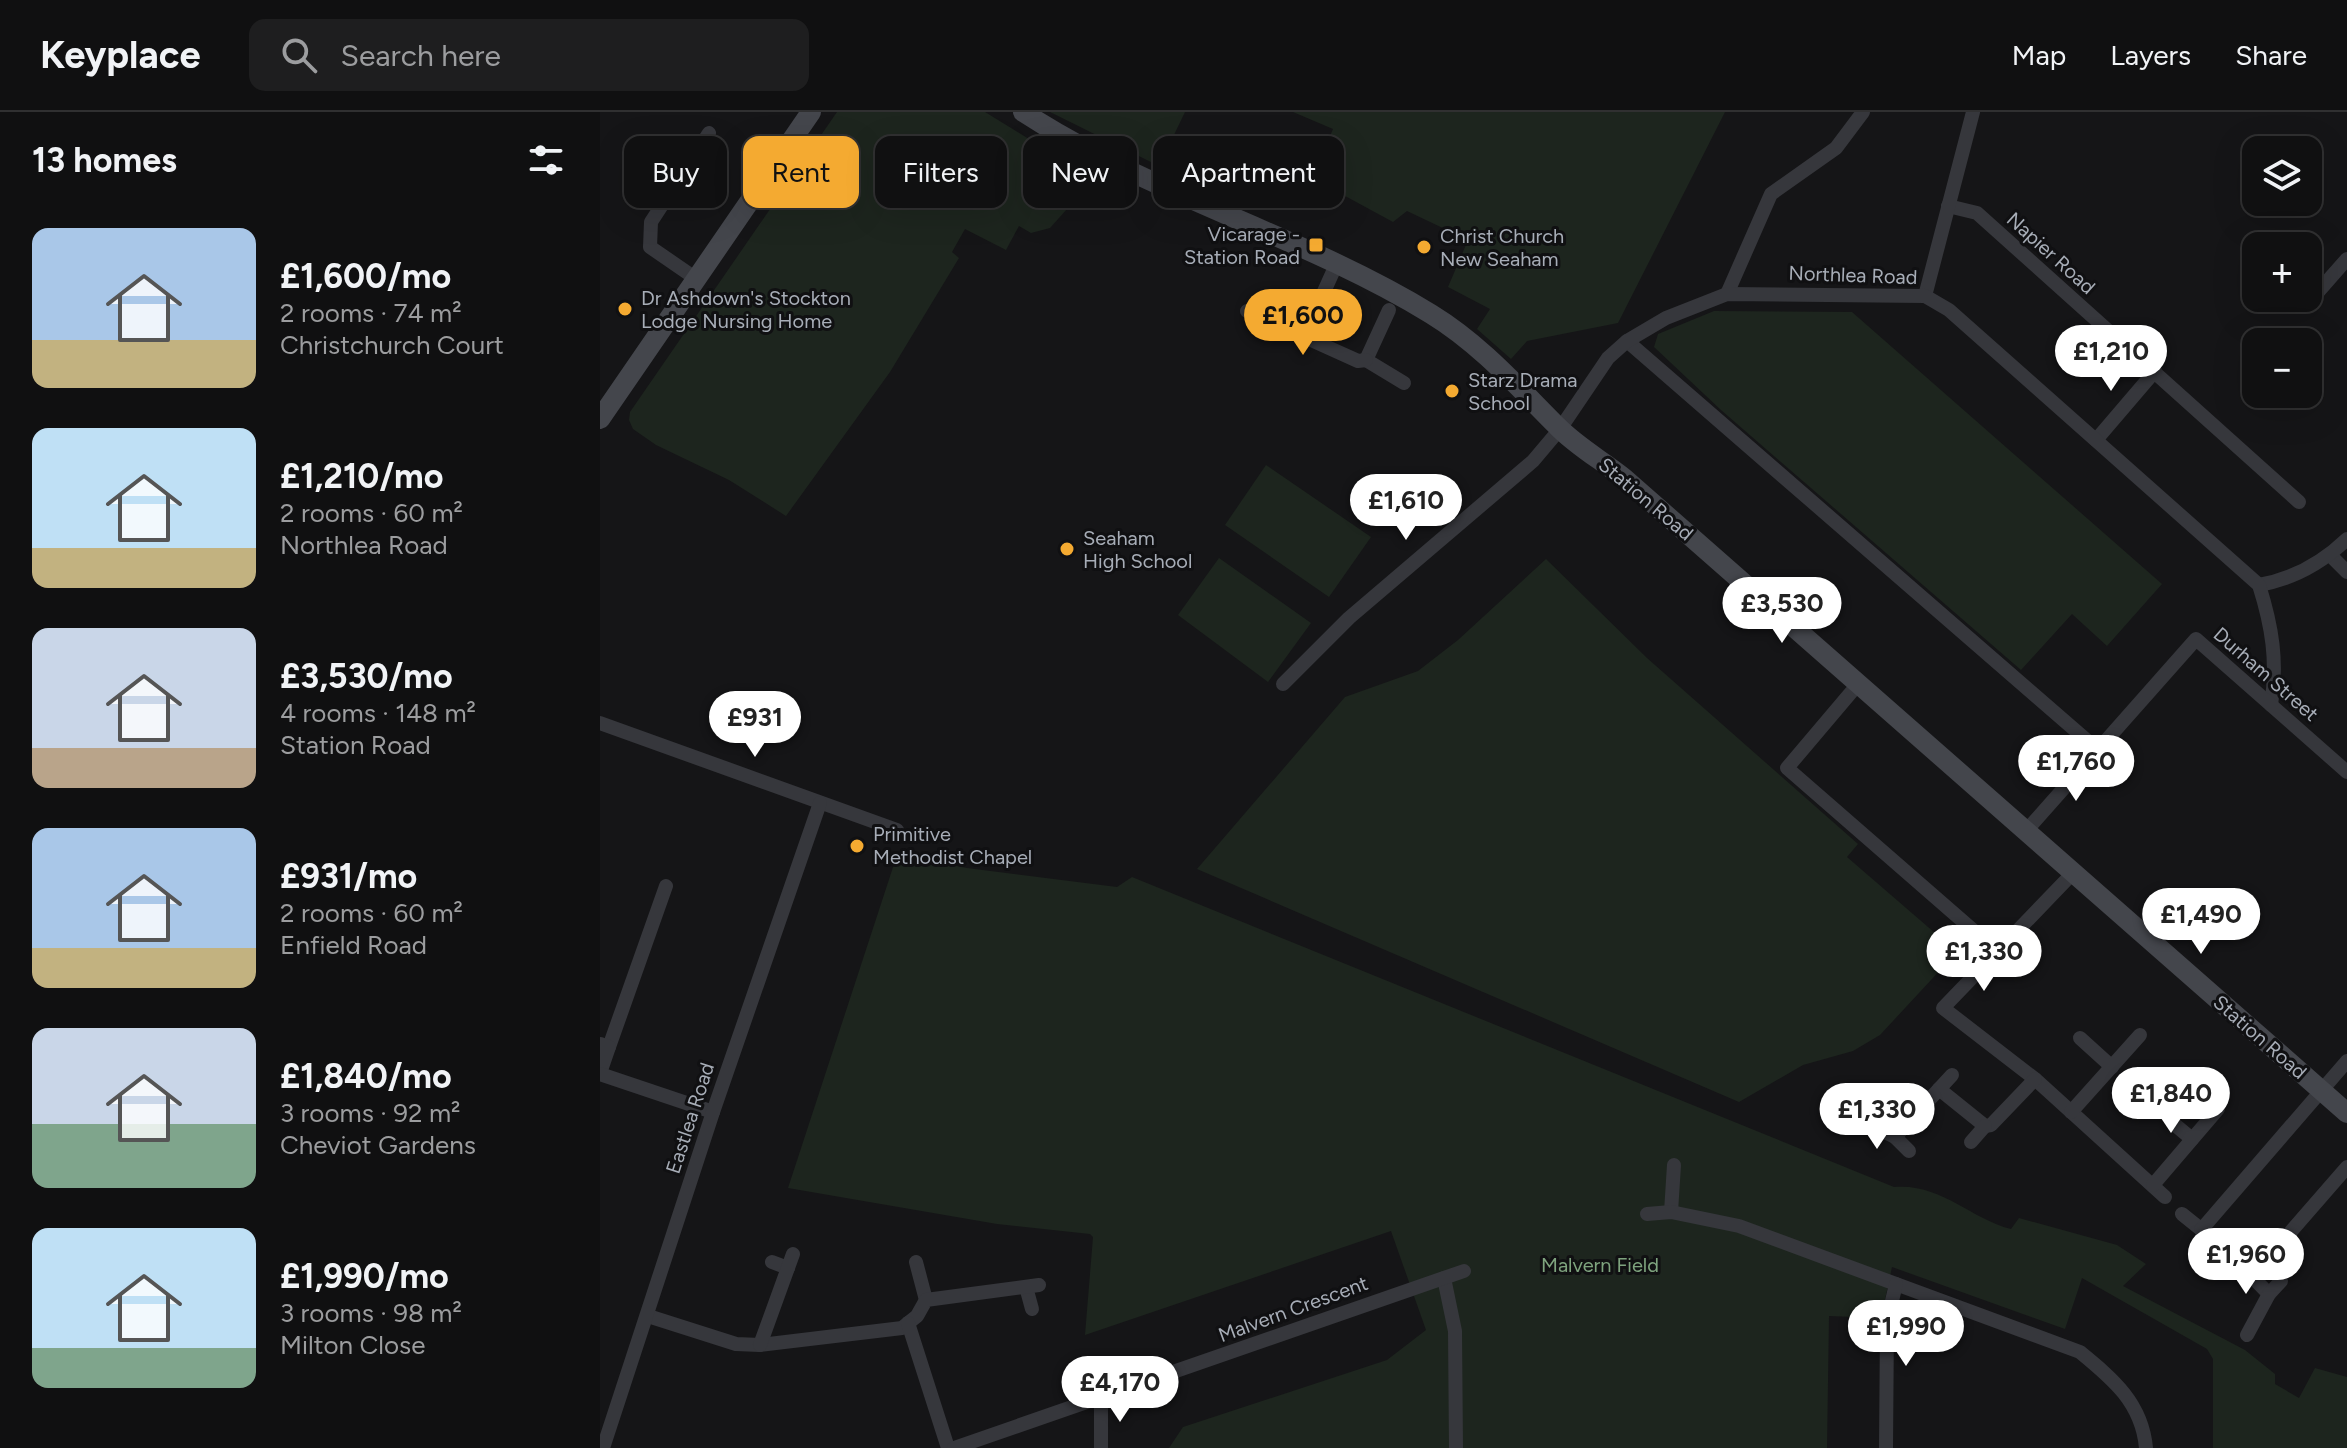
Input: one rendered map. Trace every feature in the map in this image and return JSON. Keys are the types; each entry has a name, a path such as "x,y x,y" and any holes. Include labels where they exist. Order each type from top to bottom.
{"main road":[{"path":"600,419 811,112"},
{"name":"Station Road","path":"1023,112 1083,146 1397,295 1461,335 1505,372 1560,429 1624,478 2347,1113"}],"street":[{"path":"1727,294 1771,194 1836,148 1863,112"},
{"path":"1925,296 1973,112"},
{"path":"695,278 650,247 651,222 709,133"},
{"name":"Napier Road","path":"1948,206 1977,213 2299,502"},
{"path":"2322,287 2347,259"},
{"path":"1304,336 1336,265"},
{"name":"Northlea Road","path":"1283,684 1349,618 1533,461 1560,429 1608,358 1627,341 1666,318 1727,294 1925,296 1949,310 2259,585"},
{"path":"1366,360 1389,310"},
{"path":"1247,311 1358,361 1366,360 1404,383"},
{"path":"1627,341 2098,750 2026,831"},
{"path":"2096,440 2155,371"},
{"path":"2271,705 2277,673 2270,622 2259,585 2283,581 2330,555 2347,539"},
{"path":"2330,555 2347,572"},
{"name":"Durham Street","path":"2098,750 2196,639 2347,772"},
{"path":"1859,683 1787,768 1997,951"},
{"path":"600,723 897,830"},
{"name":"Eastlea Road","path":"603,1448 713,1112 820,803"},
{"path":"2073,873 1943,1008 2035,1079 2165,1197"},
{"path":"666,886 604,1046 600,1073 713,1112"},
{"path":"2071,1112 2140,1035"},
{"path":"2080,1038 2112,1067"},
{"path":"2201,1230 2347,1061"},
{"path":"1895,1137 1952,1075"},
{"path":"1971,1142 1985,1126 1997,1122 2035,1079"},
{"path":"1939,1089 1985,1126"},
{"path":"2153,1185 2218,1109"},
{"path":"1868,1124 1895,1137 1909,1151"},
{"path":"2174,1124 2192,1139"},
{"path":"1671,1212 1674,1165"},
{"path":"2281,1243 2347,1167"},
{"path":"1647,1214 1671,1212 1739,1226 2080,1352 2121,1386 2144,1427 2146,1448"},
{"path":"2182,1214 2269,1294"},
{"path":"760,1345 791,1261 772,1262"},
{"path":"648,1316 736,1344 760,1345 863,1334 908,1323 917,1316 926,1300 916,1262"},
{"name":"Malvern Crescent","path":"954,1448 1464,1271"},
{"path":"1444,1278 1455,1331 1456,1448"},
{"path":"2247,1335 2269,1294 2281,1281"},
{"path":"1886,1448 1887,1322 1896,1284"},
{"path":"926,1300 1032,1286 1032,1309"},
{"path":"908,1323 948,1448"},
{"path":"1101,1399 1101,1448"}],"green space":[{"path":"837,112 985,112 1024,136 1023,208 1068,208 1050,228 1031,233 1019,226 1006,250 965,229 952,252 959,258 890,372 786,516 729,480 656,445 633,429 629,420 630,412 771,208 859,208 859,136 820,136"},
{"path":"1050,112 1185,112 1173,136 1153,136 1153,163 1137,155 1137,136 1098,136"},
{"name":"Christ Church New Seaham","path":"1293,112 1725,112 1618,323 1527,341 1511,359 1477,329 1490,309 1448,287 1468,240 1407,211 1393,222 1344,195 1344,136 1330,136 1333,129"},
{"path":"1714,311 1852,312 2162,584 2107,646 2072,614 2021,670 1721,410 1654,347 1658,334"},
{"path":"1266,465 1371,537 1329,597 1225,525"},
{"path":"1219,558 1311,623 1268,682 1178,615"},
{"path":"1546,559 1647,658 1858,844 1847,857 1957,952 1880,1035 1853,1051 1803,1065 1739,1102 1197,869 1345,697 1418,671 1458,640"},
{"name":"Malvern Field","path":"897,855 967,868 1117,887 1132,877 1894,1187 1926,1190 2011,1229 2019,1218 2117,1245 2146,1264 2123,1286 2245,1350 2275,1374 2275,1384 2299,1398 2315,1368 2347,1377 2347,1448 2213,1448 2213,1359 2207,1349 2082,1278 2065,1329 1892,1267 1881,1318 1829,1316 1827,1448 1169,1448 1183,1427 1387,1360 1426,1330 1391,1231 1085,1335 1093,1237 1090,1234 997,1224 788,1188"}],"place":[{"name":"Vicarage - Station Road","path":"1316,245"},
{"name":"Christ Church New Seaham","path":"1424,247"},
{"name":"Dr Ashdown's Stockton Lodge Nursing Home","path":"625,309"},
{"name":"Starz Drama School","path":"1452,391"},
{"name":"Seaham High School","path":"1067,549"},
{"name":"Primitive Methodist Chapel","path":"857,846"}]}
